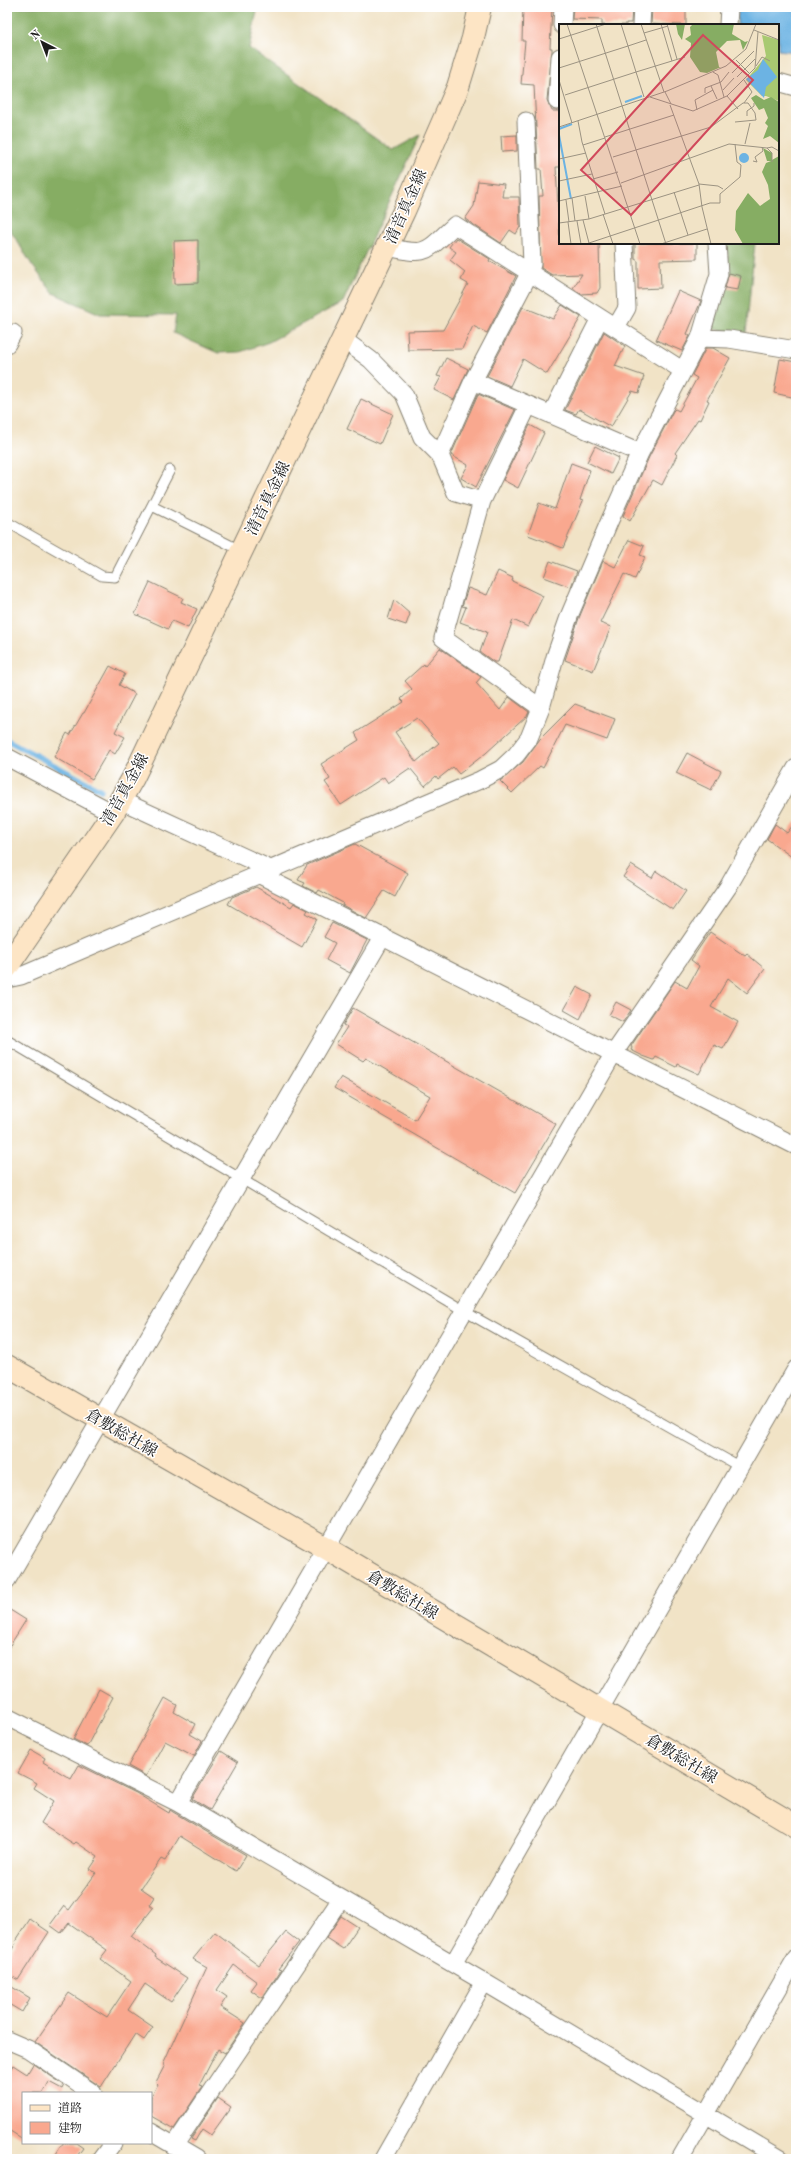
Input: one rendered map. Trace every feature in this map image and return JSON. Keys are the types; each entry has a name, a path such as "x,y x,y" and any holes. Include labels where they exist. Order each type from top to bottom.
{"main road":[{"name":"清音真金線","path":"7,966 117,807 387,248 458,87 473,38 480,7"},
{"name":"倉敷総社線","path":"7,1366 326,1548 796,1826"}],"street":[{"path":"562,24 563,7"},
{"path":"641,24 642,7"},
{"path":"728,24 729,7"},
{"path":"557,102 559,72"},
{"path":"779,82 796,87"},
{"path":"440,455 474,381 529,274 532,264 526,120"},
{"path":"387,248 415,253 426,250 455,225 529,274 616,327 682,370"},
{"path":"616,327 627,308 624,244"},
{"path":"7,979 21,976 100,944 480,780 501,769 516,755 529,738 542,708 556,656 570,614 640,454 682,370 700,338 719,274 717,244"},
{"path":"551,415 600,318"},
{"path":"700,338 729,339 796,350"},
{"path":"343,339 371,360 404,394 422,437 440,455 456,493 482,500"},
{"path":"474,381 640,454"},
{"path":"528,406 482,500 443,638 542,708"},
{"path":"7,757 264,872 383,936 796,1146"},
{"path":"178,1803 614,1053 728,887 796,768"},
{"path":"7,1580 383,936"},
{"path":"453,1964 796,1368"},
{"path":"7,1717 178,1803 484,1982 781,2159"},
{"path":"174,2146 341,1899"},
{"path":"680,2159 796,1958"},
{"path":"383,2159 484,1982"},
{"path":"7,2040 28,2049 92,2092"},
{"path":"152,2133 197,2159"},
{"path":"101,2159 112,2144"}],"lane":[{"path":"7,522 102,576 116,577 170,470"},
{"path":"152,506 242,550"},
{"path":"7,1040 464,1311 740,1467"}],"green space":[{"path":"7,7 258,7 249,48 393,150 420,135 343,302 269,342 240,352 218,353 173,333 176,315 100,314 53,293 32,265 7,225"},
{"path":"726,244 755,244 746,333 712,329 729,267"}],"water":[{"path":"738,7 796,7 796,52 779,50 779,24 737,24"}],"building":[{"path":"523,7 552,7 550,48 552,48 552,51 547,100 552,111 559,111 559,167 556,167 559,244 599,244 600,288 597,293 581,294 573,288 582,274 552,275 541,268 539,196 543,196 541,169 538,169 534,85 521,84 525,41 522,41"},
{"path":"573,7 632,8 631,23 626,24 602,24 602,20 572,19"},
{"path":"652,9 686,9 686,24 651,24"},
{"path":"517,135 517,151 502,152 501,136"},
{"path":"478,181 504,184 502,197 519,197 520,227 516,234 510,230 501,243 465,219 474,206"},
{"path":"456,238 490,259 489,261 516,276 487,333 473,326 462,349 408,350 407,331 443,330 468,284 461,280 465,272 450,260 456,252 449,247"},
{"path":"198,240 198,283 175,284 174,241"},
{"path":"635,244 697,244 697,259 660,260 661,288 638,289 638,261 635,259"},
{"path":"729,273 741,276 738,290 725,288"},
{"path":"678,291 701,301 687,334 690,336 682,351 656,340"},
{"path":"562,305 581,317 547,374 523,359 510,386 487,376 523,307 553,319"},
{"path":"604,332 625,346 615,366 644,376 639,393 632,391 611,427 579,409 576,414 565,410"},
{"path":"706,348 713,348 730,358 707,400 709,401 700,420 698,419 675,453 677,455 662,485 653,480 630,521 623,516 649,457 673,411 675,409 679,411 697,378 692,375"},
{"path":"446,358 468,369 454,400 434,390 441,377 437,376"},
{"path":"780,359 796,362 796,398 774,393"},
{"path":"478,394 515,410 476,487 461,478 468,465 451,455"},
{"path":"361,399 393,414 380,444 347,429"},
{"path":"530,425 544,433 518,488 503,480"},
{"path":"595,446 619,458 611,474 587,462"},
{"path":"571,463 590,470 580,500 583,501 563,548 528,535 539,503 555,509"},
{"path":"629,540 644,546 640,555 645,557 635,579 624,574 600,623 611,627 593,671 565,660 579,618 603,561 615,567"},
{"path":"550,561 577,571 571,587 544,577"},
{"path":"498,571 513,578 512,581 543,596 528,627 513,620 498,662 494,662 480,652 487,632 460,622 466,607 462,606 468,588 487,595"},
{"path":"150,582 183,598 181,602 197,609 188,628 172,621 168,629 135,614"},
{"path":"394,600 410,614 406,625 388,619"},
{"path":"440,648 481,677 476,683 500,710 509,697 529,712 527,716 486,753 459,774 453,767 438,779 436,776 425,786 410,768 388,783 384,777 341,805 325,782 330,779 321,764 359,740 355,733 404,702 401,699 412,689 405,681 424,664 425,666","holes":["417,718 439,743 416,762 395,732"]},
{"path":"110,666 125,674 119,685 135,694 115,732 125,737 115,754 109,750 92,779 54,757 67,733 70,735 84,713"},
{"path":"575,704 615,719 607,740 565,725 543,768 540,766 512,793 500,781 523,762 540,739"},
{"path":"687,753 721,771 711,790 676,773"},
{"path":"796,821 796,860 767,839 775,824 787,833"},
{"path":"355,844 408,873 395,897 384,891 366,918 319,890 317,893 303,886 305,883 298,880 307,865"},
{"path":"631,865 652,878 656,871 686,891 673,910 623,877"},
{"path":"256,887 291,907 294,903 308,910 306,913 317,919 302,947 228,904 232,897"},
{"path":"332,923 367,940 350,973 326,960 335,943 324,937"},
{"path":"710,932 745,956 747,954 765,969 747,993 728,978 711,1007 738,1022 723,1049 714,1045 699,1074 677,1064 676,1067 656,1057 654,1060 643,1056 631,1050 631,1046 675,981 687,988 699,966 691,960"},
{"path":"577,987 592,995 580,1019 564,1010"},
{"path":"616,1002 631,1010 623,1022 609,1015"},
{"path":"353,1008 556,1124 515,1193 334,1088 341,1077 415,1120 430,1096 366,1058 363,1061 336,1044 347,1027 343,1025"},
{"path":"7,1608 26,1620 7,1650"},
{"path":"99,1689 113,1697 87,1746 73,1739"},
{"path":"165,1698 177,1705 174,1712 195,1724 190,1734 202,1741 194,1756 165,1741 146,1776 128,1766"},
{"path":"31,1750 45,1758 43,1762 71,1779 79,1765 136,1793 169,1813 170,1810 246,1855 236,1871 180,1836 165,1861 161,1859 141,1888 154,1897 149,1905 153,1908 131,1936 156,1955 155,1957 187,1978 171,2002 145,1984 128,2010 153,2027 144,2040 135,2034 101,2087 35,2042 69,1993 107,2017 131,1981 100,1959 107,1950 69,1923 61,1933 50,1925 64,1906 69,1910 96,1873 90,1869 98,1857 76,1842 74,1844 41,1823 54,1801 34,1788 37,1783 18,1773"},
{"path":"221,1751 238,1762 210,1810 192,1799"},
{"path":"341,1916 358,1927 343,1949 326,1938"},
{"path":"30,1919 49,1932 18,1980 7,1973 7,1957"},
{"path":"215,1932 259,1965 286,1932 299,1942 278,1969 281,1970 262,1998 251,1990 257,1982 234,1965 217,1990 227,1997 220,2007 245,2023 225,2053 218,2049 199,2086 202,2087 174,2129 152,2117 152,2095 158,2084 156,2082 165,2065 163,2064 207,1967 193,1959"},
{"path":"7,1984 30,1998 22,2012 7,2003"},
{"path":"33,2064 64,2085 62,2089 49,2082 44,2092 22,2092 22,2138 7,2129 7,2075 13,2065 27,2074"},
{"path":"218,2098 231,2107 211,2135 202,2129 195,2141 191,2139"},
{"path":"62,2144 77,2144 83,2148 75,2159 64,2159 56,2154"}],"waterway":[{"path":"7,740 101,790"}]}
